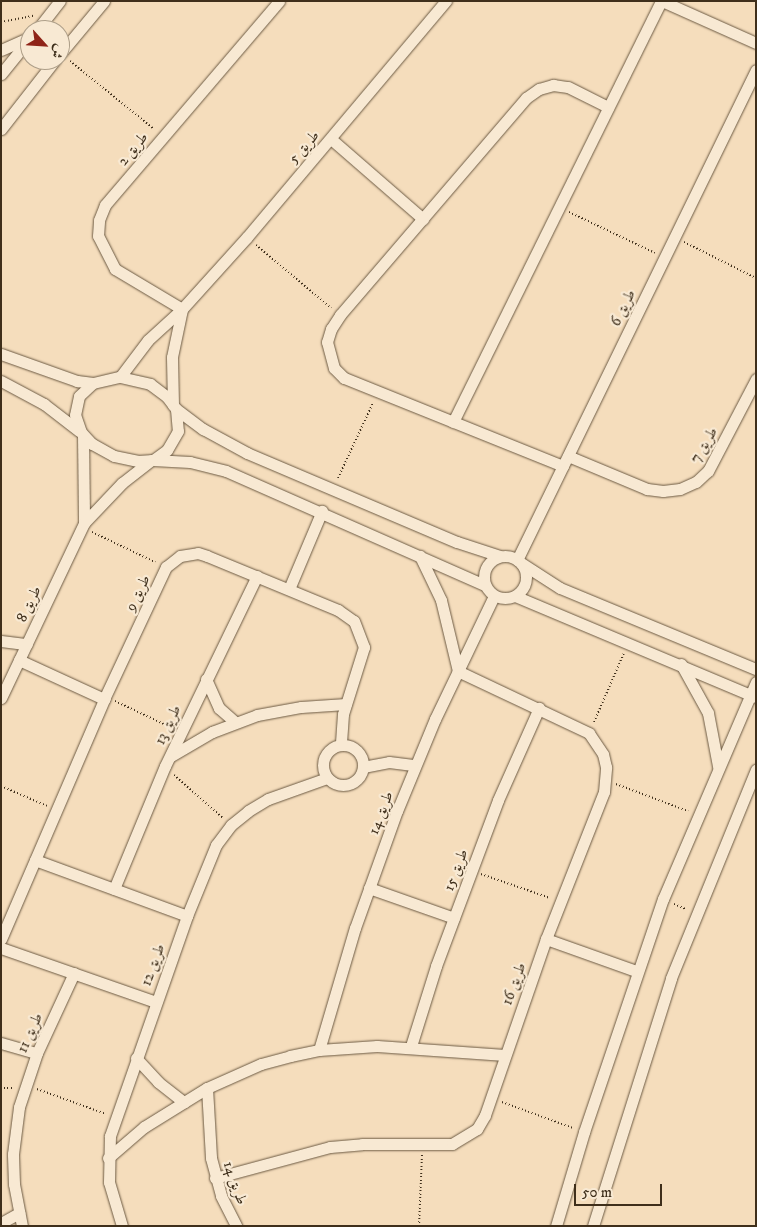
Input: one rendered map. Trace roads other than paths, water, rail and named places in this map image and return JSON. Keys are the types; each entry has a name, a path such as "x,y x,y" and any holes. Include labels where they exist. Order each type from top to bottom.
{"street":[{"path":"45,20 60,1"},
{"path":"70,42 104,1"},
{"name":"طريق 2","path":"182,309 115,268 98,236 99,220 105,205 279,1"},
{"name":"طريق 5","path":"120,377 148,340 182,309 247,237 446,1"},
{"path":"453,422 662,1 756,43"},
{"path":"1,50 20,41"},
{"path":"1,74 20,50"},
{"path":"1,129 47,70"},
{"name":"طريق 6","path":"519,562 565,461 756,70"},
{"name":"طريق 7","path":"608,107 568,87 553,86 539,89 526,98 340,316 331,329 327,342 334,368 344,378 453,422 647,489 663,491 680,489 696,482 708,471 756,379"},
{"path":"331,138 423,219"},
{"path":"152,460 174,442 178,431 172,357 182,309"},
{"path":"1,354 62,378 93,383"},
{"path":"82,434 76,424 75,405 84,389 93,383 120,377 150,384 175,407 232,446 462,544 519,562 560,588 756,669"},
{"path":"1,381 44,404 114,456 214,468 322,511 485,585 494,596 505,598 515,596 629,641 753,696"},
{"name":"طريق 8","path":"82,434 83,525"},
{"name":"طريق 8","path":"1,698 83,525 122,483 152,460"},
{"path":"289,589 322,511"},
{"name":"طريق 9","path":"2,947 35,860 104,698 166,567 180,556 198,553 257,576 338,610 359,628 362,656 346,704 341,745"},
{"path":"420,556 441,600 458,671"},
{"path":"485,585 485,569 500,556"},
{"path":"515,596 523,588 526,578 519,562"},
{"name":"طريق 13","path":"114,889 181,732 257,576"},
{"name":"طريق 14","path":"318,1050 369,888 416,765 494,596"},
{"path":"1,641 27,644"},
{"path":"19,660 104,698"},
{"path":"681,664 708,713 718,769"},
{"name":"طريق 16","path":"215,1178 330,1147 362,1144 452,1144 466,1138 477,1129 491,1098 546,939 606,781 603,754 589,733 540,708 458,671"},
{"path":"1,672 7,685"},
{"path":"206,679 216,703 235,722"},
{"path":"556,1226 636,971 697,815 753,696 756,682"},
{"path":"168,761 235,722 279,710 346,704"},
{"name":"طريق 15","path":"411,1046 454,918 510,769 540,708"},
{"path":"363,767 354,749 341,745 330,750 323,760 327,778 338,785 352,784 363,767 389,762 416,765"},
{"path":"593,1226 642,1067 696,913 756,770"},
{"name":"طريق 12","path":"122,1226 109,1182 108,1158 115,1118 187,916 216,845 231,826 268,799 327,778"},
{"path":"35,860 187,916"},
{"path":"369,888 454,918"},
{"path":"546,939 636,971"},
{"path":"2,947 156,1002"},
{"name":"طريق 11","path":"22,1226 13,1154 25,1084 36,1053 74,974"},
{"path":"1,1043 36,1053"},
{"path":"108,1158 144,1126 207,1088 261,1064 318,1050 411,1046 505,1055"},
{"path":"136,1058 158,1082 184,1102"},
{"name":"طريق 14","path":"207,1088 209,1138 215,1178 236,1226"},
{"path":"1,1223 19,1213"}]}
